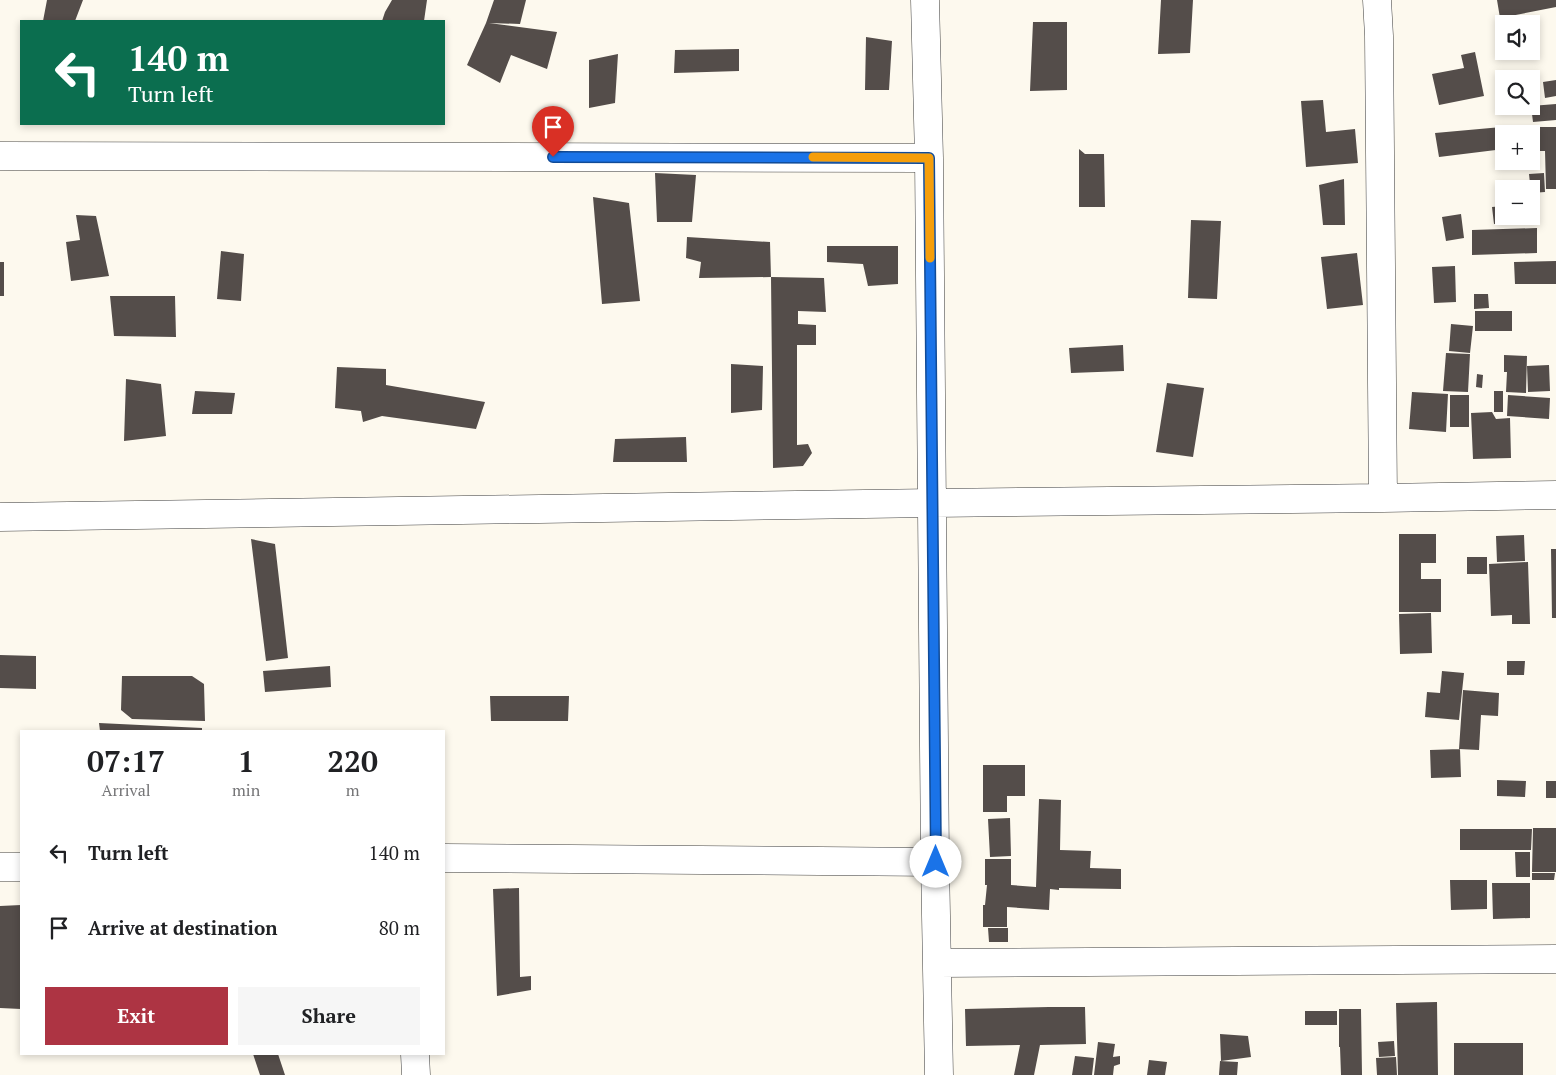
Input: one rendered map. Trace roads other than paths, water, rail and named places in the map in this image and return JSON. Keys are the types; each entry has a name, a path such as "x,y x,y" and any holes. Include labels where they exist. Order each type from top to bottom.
{"street":[{"path":"925,0 929,158 939,1075"},
{"path":"1377,0 1384,498"},
{"path":"0,156 929,158"},
{"path":"0,517 1556,494"},
{"path":"445,858 936,862"},
{"path":"0,867 20,867"},
{"path":"938,963 1556,959"},
{"path":"415,1055 416,1075"}]}
